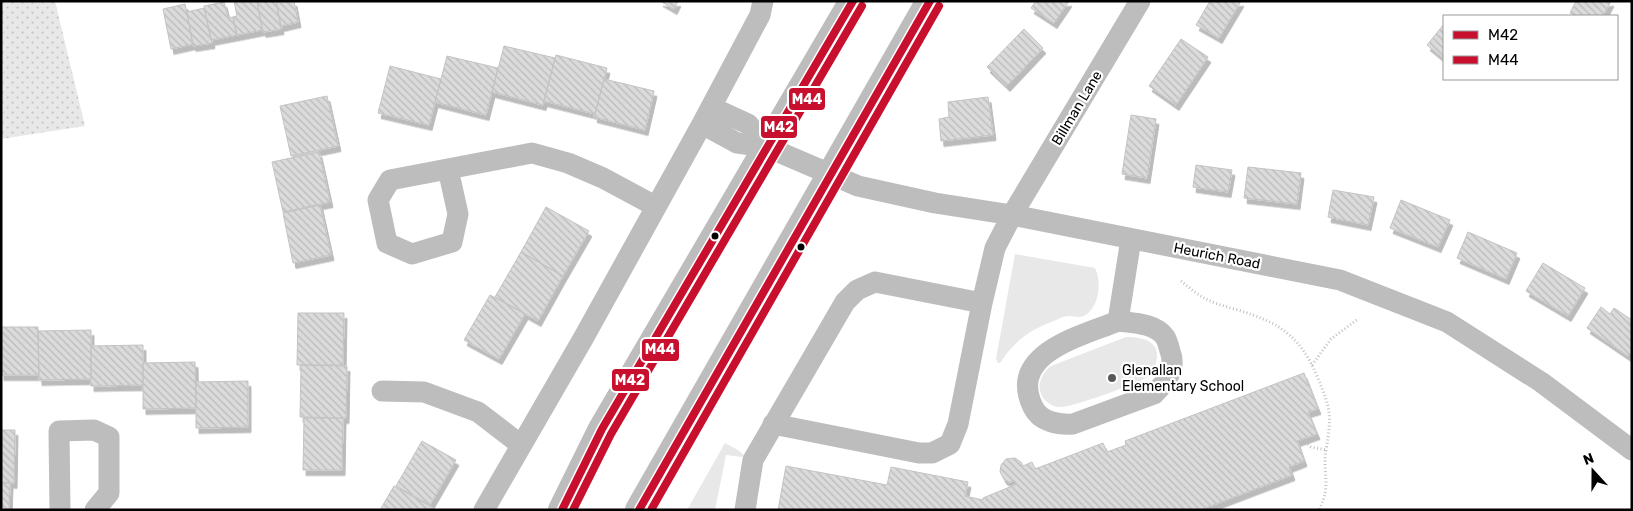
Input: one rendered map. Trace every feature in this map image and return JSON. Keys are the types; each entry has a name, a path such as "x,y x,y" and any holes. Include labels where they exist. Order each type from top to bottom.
{"main road":[{"path":"562,510 602,429 853,1"},
{"path":"639,510 930,1"}],"street":[{"path":"484,510 584,337 706,115 760,15 763,1"},
{"name":"Billman Lane","path":"773,424 919,453 932,453 950,444 958,424 982,303 996,248 1012,215 1140,1"},
{"path":"706,115 748,124 767,147"},
{"name":"Heurich Road","path":"767,147 858,186 935,203 1012,215 1340,280 1448,322 1541,382 1632,450"},
{"path":"448,169 458,214 452,242 412,254 387,243 378,200 390,180 532,153 568,163 603,178 655,206"},
{"path":"1118,321 1131,239"},
{"path":"745,510 753,460 845,302 857,290 875,282 982,303"},
{"path":"1118,321 1140,323 1154,329 1165,337 1174,360 1172,369 1163,385 1154,394 1079,422 1061,425 1044,419 1033,409 1027,391 1028,374 1034,364 1057,346 1118,321"},
{"path":"382,391 424,392 478,412 521,445"},
{"path":"60,510 59,431 94,430 109,437 109,493 94,510"}],"path":[{"path":"1181,281 1204,299 1261,317 1290,334 1302,346 1323,389 1330,414 1329,438 1326,450 1326,490 1325,498 1319,510"},
{"path":"1312,365 1331,339 1358,319"},
{"path":"1303,439 1311,447 1326,450"}],"shaded area":[{"path":"1,1 55,1 85,126 1,139"},
{"path":"1015,254 1095,268 1099,286 1098,293 1094,305 1085,316 1063,317 1038,328 1017,342 998,363 996,359"},
{"path":"1126,337 1147,340 1154,345 1157,356 1156,364 1147,377 1105,395 1077,404 1060,407 1053,406 1043,397 1040,388 1041,378 1051,366"},
{"path":"725,443 744,455 742,457 726,455 715,510 687,510"}],"building":[{"path":"234,1 257,1 262,30 237,35 233,17 237,16"},
{"path":"257,1 276,1 281,29 263,32"},
{"path":"276,1 294,1 298,22 281,26"},
{"path":"660,1 678,1 674,9"},
{"path":"1036,1 1069,1 1054,23 1031,8"},
{"path":"1210,1 1241,1 1219,38 1196,25"},
{"path":"1576,1 1611,1 1604,15 1574,15 1570,13"},
{"path":"224,2 228,18 233,17 237,35 211,40 204,6"},
{"path":"185,4 193,44 171,49 163,9"},
{"path":"204,8 212,43 193,46 187,12"},
{"path":"1443,25 1443,58 1427,45"},
{"path":"1024,29 1043,48 1007,86 987,67"},
{"path":"1181,39 1208,57 1176,105 1149,86"},
{"path":"504,46 555,58 543,105 492,92"},
{"path":"556,55 607,68 595,114 544,101"},
{"path":"447,56 498,68 486,115 435,102"},
{"path":"390,66 441,79 429,125 378,113"},
{"path":"604,79 654,91 645,130 594,117"},
{"path":"327,96 338,146 291,156 280,106"},
{"path":"988,97 993,135 941,141 939,119 949,117 948,102"},
{"path":"1131,115 1156,119 1147,178 1122,174"},
{"path":"319,152 330,202 283,212 272,162"},
{"path":"1196,165 1232,170 1228,192 1193,187"},
{"path":"1248,167 1301,173 1297,204 1244,198"},
{"path":"1333,190 1374,197 1368,225 1328,217"},
{"path":"1401,200 1450,220 1438,247 1390,228"},
{"path":"320,205 331,255 293,263 283,213"},
{"path":"546,207 589,231 563,276 521,252"},
{"path":"1468,232 1517,253 1506,279 1457,258"},
{"path":"521,252 563,276 538,321 495,297"},
{"path":"1543,263 1585,288 1568,316 1526,291"},
{"path":"490,295 525,314 499,359 464,340"},
{"path":"1601,307 1610,314 1614,308 1632,320 1632,351 1628,356 1587,328"},
{"path":"298,313 344,313 343,365 297,365"},
{"path":"1,327 38,327 39,375 1,375"},
{"path":"91,330 91,379 39,380 38,331"},
{"path":"143,345 143,385 91,386 91,346"},
{"path":"195,362 196,408 143,409 143,363"},
{"path":"301,365 347,366 346,418 300,417"},
{"name":"Glenallan Elementary School","path":"1304,373 1318,409 1308,412 1317,434 1297,441 1304,461 1289,467 1292,475 1200,510 778,510 786,466 887,485 891,467 968,482 965,496 983,500 983,498 1017,484 1015,481 1009,482 1004,479 1000,472 1001,465 1006,459 1015,458 1023,466 1032,462 1035,469 1103,443 1107,452 1126,445 1125,441"},
{"path":"248,381 248,427 196,428 196,382"},
{"path":"304,418 343,418 342,470 303,470"},
{"path":"1,430 15,430 14,483 1,482"},
{"path":"422,441 456,460 430,505 396,486"},
{"path":"1,483 10,483 9,510 1,510"},
{"path":"394,486 435,509 380,510"}],"transit line":[{"name":"M42","path":"562,510 602,429 853,1"},
{"name":"M42","path":"639,510 930,1"},
{"name":"M44","path":"573,510 611,434 862,6"},
{"name":"M44","path":"651,510 939,6"}],"place":[{"name":"Glenallan Elementary School","path":"1112,378"}]}
